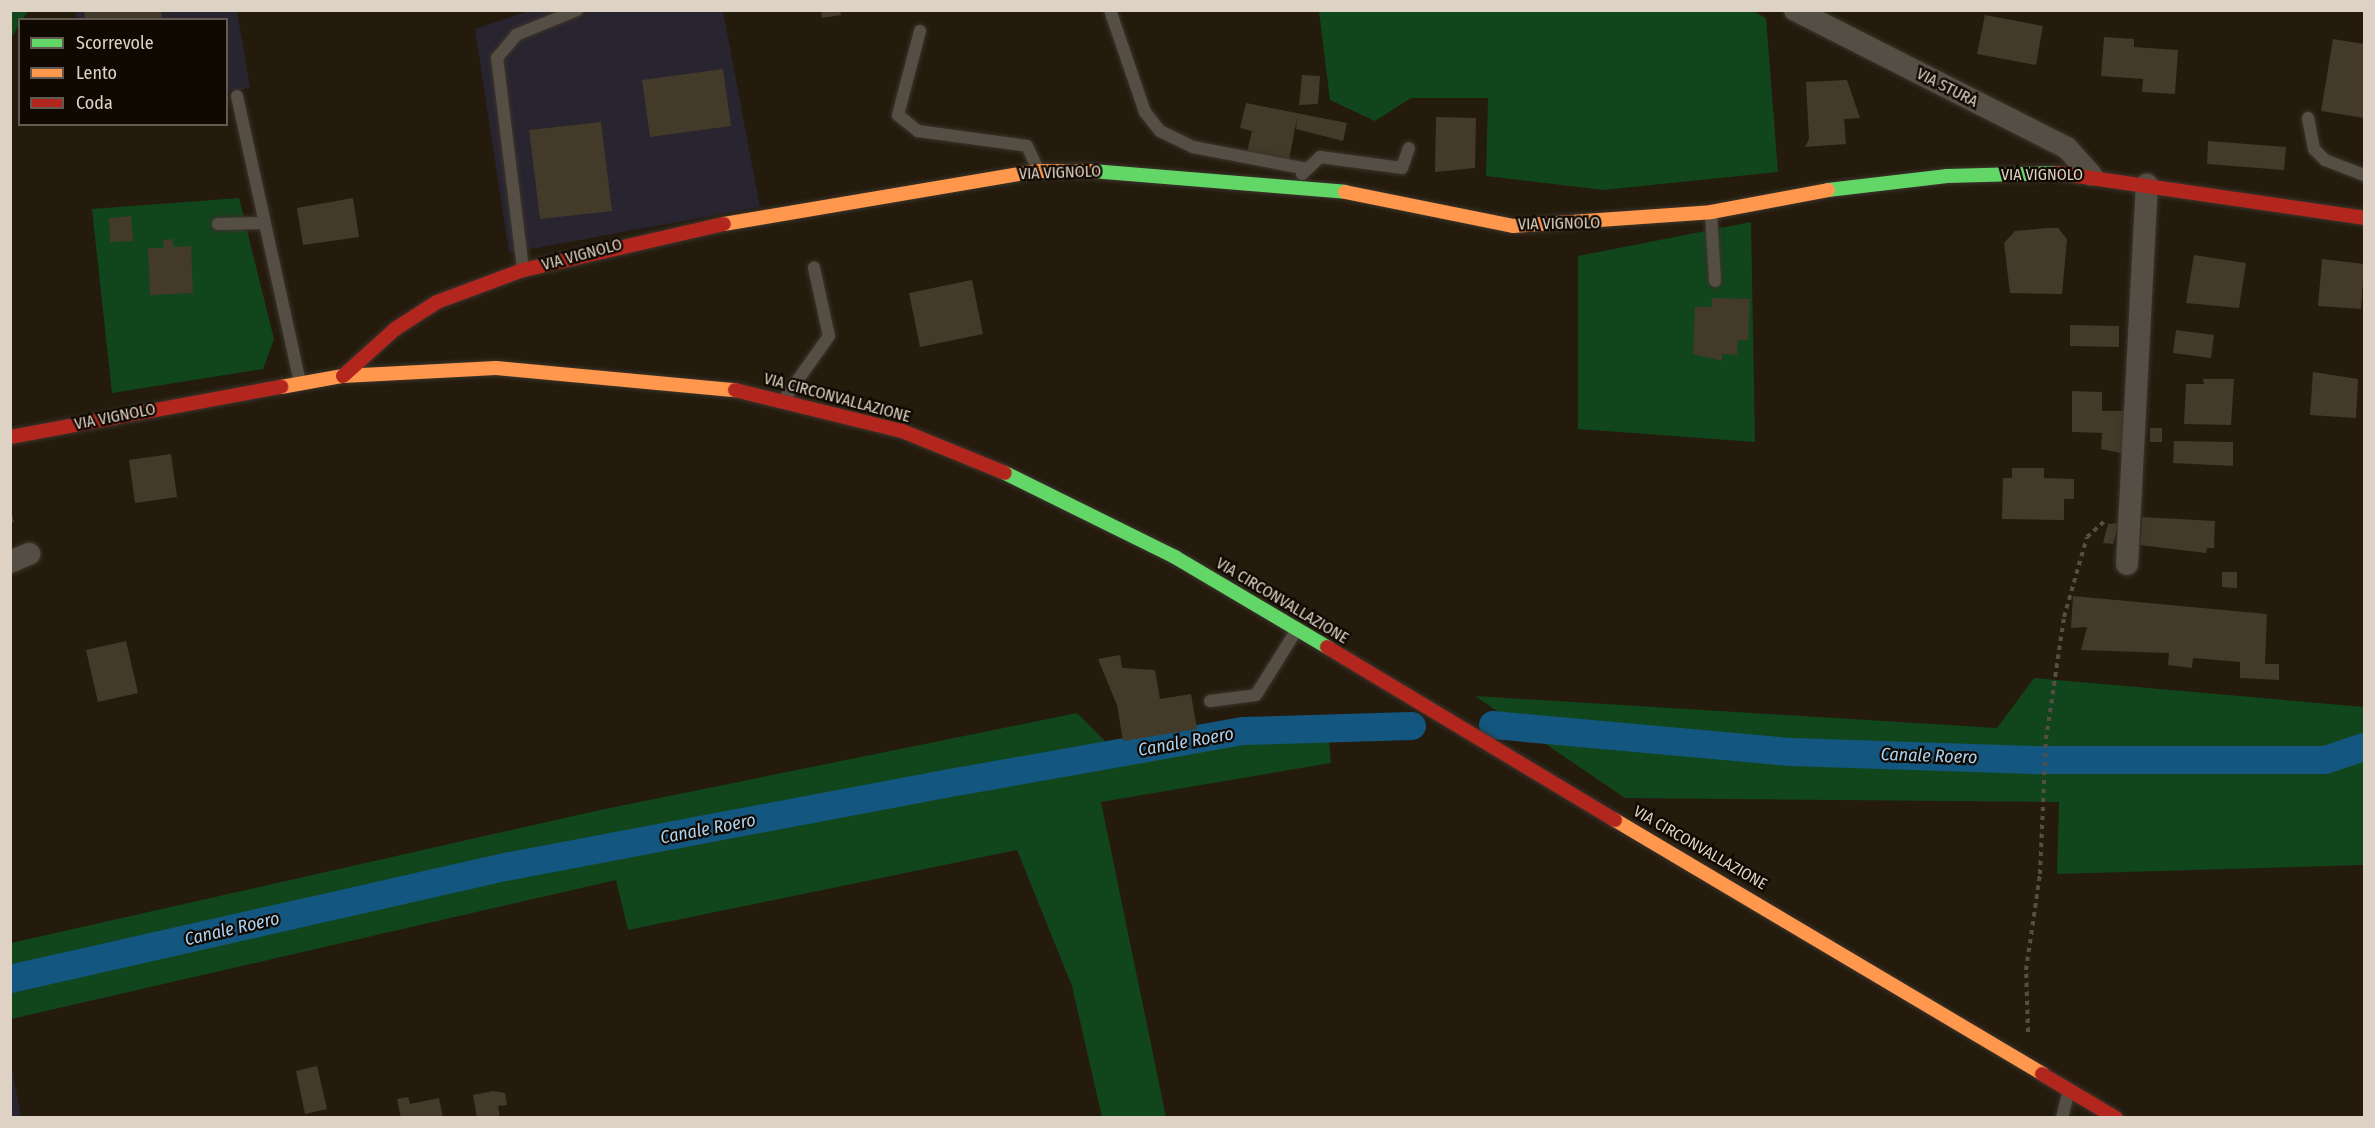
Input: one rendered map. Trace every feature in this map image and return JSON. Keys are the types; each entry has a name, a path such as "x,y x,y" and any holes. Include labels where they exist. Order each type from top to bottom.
{"main road":[{"name":"VIA VIGNOLO","path":"10,436 343,376 395,329 437,302 523,270 662,234 1038,171 1125,171 1300,187 1513,226 1614,223 1711,212 1838,188 1947,176 2091,175 2364,218"},
{"name":"VIA CIRCONVALLAZIONE","path":"343,376 439,369 588,372 784,399 902,431 995,468 1175,557 2116,1118"}],"street":[{"name":"VIA STURA","path":"1795,10 2067,148 2091,175"},
{"path":"2127,564 2147,185"}],"lane":[{"path":"523,270 497,58 516,35 577,10"},
{"path":"1110,10 1145,112 1160,131 1193,147 1302,168 1320,157 1402,168 1409,148"},
{"path":"920,31 898,115 918,131 1027,146 1038,171"},
{"path":"237,96 300,383"},
{"path":"2308,118 2314,149 2325,160 2364,175"},
{"path":"1300,187 1302,168"},
{"path":"1711,212 1715,281"},
{"path":"218,224 265,222"},
{"path":"784,399 829,336 814,268"},
{"path":"1210,701 1256,695 1297,629"},
{"path":"2062,1118 2069,1090"}],"path":[{"path":"2028,1066 2026,970 2048,780 2046,739 2064,617 2087,537 2131,495"}],"shaded area":[{"path":"75,11 237,11 250,88 228,92 228,18 77,18"},
{"path":"529,11 723,11 760,207 509,253 475,29"},
{"path":"11,1063 21,1117 11,1117"}],"green space":[{"path":"10,11 28,11 24,18 18,18 18,27 11,38"},
{"path":"1319,11 1753,11 1766,18 1778,172 1603,190 1486,176 1488,98 1411,98 1375,121 1330,100"},
{"path":"239,198 274,339 263,369 112,393 92,209"},
{"path":"1751,222 1755,442 1578,429 1578,256"},
{"path":"2034,678 2364,707 2364,865 2057,874 2059,802 1625,798 1475,696 1997,728"},
{"path":"1077,713 1112,748 1213,732 1238,722 1327,718 1331,763 1101,802 1166,1117 1102,1117 1072,986 1017,850 628,930 616,880 11,1019 11,943 600,810"}],"building":[{"path":"84,10 161,10 162,18 85,18"},
{"path":"821,10 840,10 841,15 822,18"},
{"path":"1985,15 2043,26 2036,65 1977,54"},
{"path":"2104,37 2134,39 2134,47 2178,50 2175,94 2142,92 2143,79 2101,76"},
{"path":"2333,39 2364,44 2364,118 2321,111"},
{"path":"723,69 731,126 650,137 642,80"},
{"path":"1302,75 1320,76 1318,104 1299,105"},
{"path":"1847,80 1860,118 1844,119 1846,144 1805,147 1809,139 1806,82"},
{"path":"1246,103 1347,123 1343,141 1296,129 1297,118 1289,160 1247,152 1252,131 1240,128"},
{"path":"1436,117 1476,118 1475,168 1435,172"},
{"path":"601,122 612,211 540,219 529,130"},
{"path":"2208,141 2286,147 2284,170 2207,164"},
{"path":"353,198 359,237 303,245 297,208"},
{"path":"131,216 133,241 110,242 109,218"},
{"path":"2058,228 2067,239 2062,294 2010,293 2004,243 2015,231"},
{"path":"173,239 173,247 191,246 193,293 150,295 148,248 164,248 163,240"},
{"path":"2194,255 2246,263 2239,308 2186,303"},
{"path":"2322,259 2364,264 2361,309 2318,306"},
{"path":"972,280 983,334 920,347 909,293"},
{"path":"1712,298 1750,299 1748,340 1738,340 1737,355 1722,354 1722,361 1693,354 1695,307 1711,307"},
{"path":"2070,325 2119,326 2119,347 2070,346"},
{"path":"2176,330 2214,335 2211,358 2173,353"},
{"path":"2313,372 2358,379 2356,418 2310,415"},
{"path":"2203,379 2234,379 2231,425 2184,424 2186,384 2204,384"},
{"path":"2072,391 2102,392 2102,411 2129,411 2130,455 2101,449 2102,433 2072,432"},
{"path":"2150,428 2162,428 2162,442 2150,442"},
{"path":"2174,441 2233,442 2233,466 2173,463"},
{"path":"171,454 177,497 135,503 129,460"},
{"path":"2012,468 2044,468 2044,478 2074,479 2074,499 2064,499 2064,520 2002,519 2003,478 2012,478"},
{"path":"10,508 14,522 10,523"},
{"path":"2142,517 2215,521 2214,548 2207,548 2206,553 2140,545"},
{"path":"2119,523 2113,544 2103,543 2108,524"},
{"path":"2222,572 2237,572 2237,588 2222,587"},
{"path":"2073,596 2267,614 2265,664 2279,664 2279,680 2240,678 2240,662 2193,658 2192,668 2168,665 2169,653 2081,650 2087,627 2071,628"},
{"path":"126,641 138,693 98,702 86,650"},
{"path":"1120,655 1122,668 1155,670 1160,699 1191,694 1197,729 1123,741 1117,705 1098,659"},
{"path":"317,1066 327,1109 305,1114 296,1071"},
{"path":"493,1091 505,1093 507,1105 498,1106 500,1118 477,1118 473,1095"},
{"path":"408,1097 410,1104 439,1098 443,1118 401,1118 397,1099"}],"waterway":[{"name":"Canale Roero","path":"1493,725 1791,752 2038,760 2325,760 2364,747"},
{"name":"Canale Roero","path":"10,979 505,867 962,781 1243,731 1412,726"}],"traffic: fast":[{"path":"1092,171 1345,192"},
{"path":"1828,190 1947,176 2057,173"},
{"path":"1005,473 1175,557 1327,647"}],"traffic: slow":[{"path":"724,224 1038,171 1092,171"},
{"path":"1345,192 1513,226 1711,212 1828,190"},
{"path":"281,387 343,376 496,368 735,390"},
{"path":"1615,820 2042,1074"}],"traffic: jam":[{"path":"2057,173 2364,218"},
{"path":"343,376 395,329 437,302 523,270 724,224"},
{"path":"10,437 281,387"},
{"path":"735,390 902,431 1005,473"},
{"path":"1327,647 1615,820"},
{"path":"2042,1074 2116,1118"}]}
